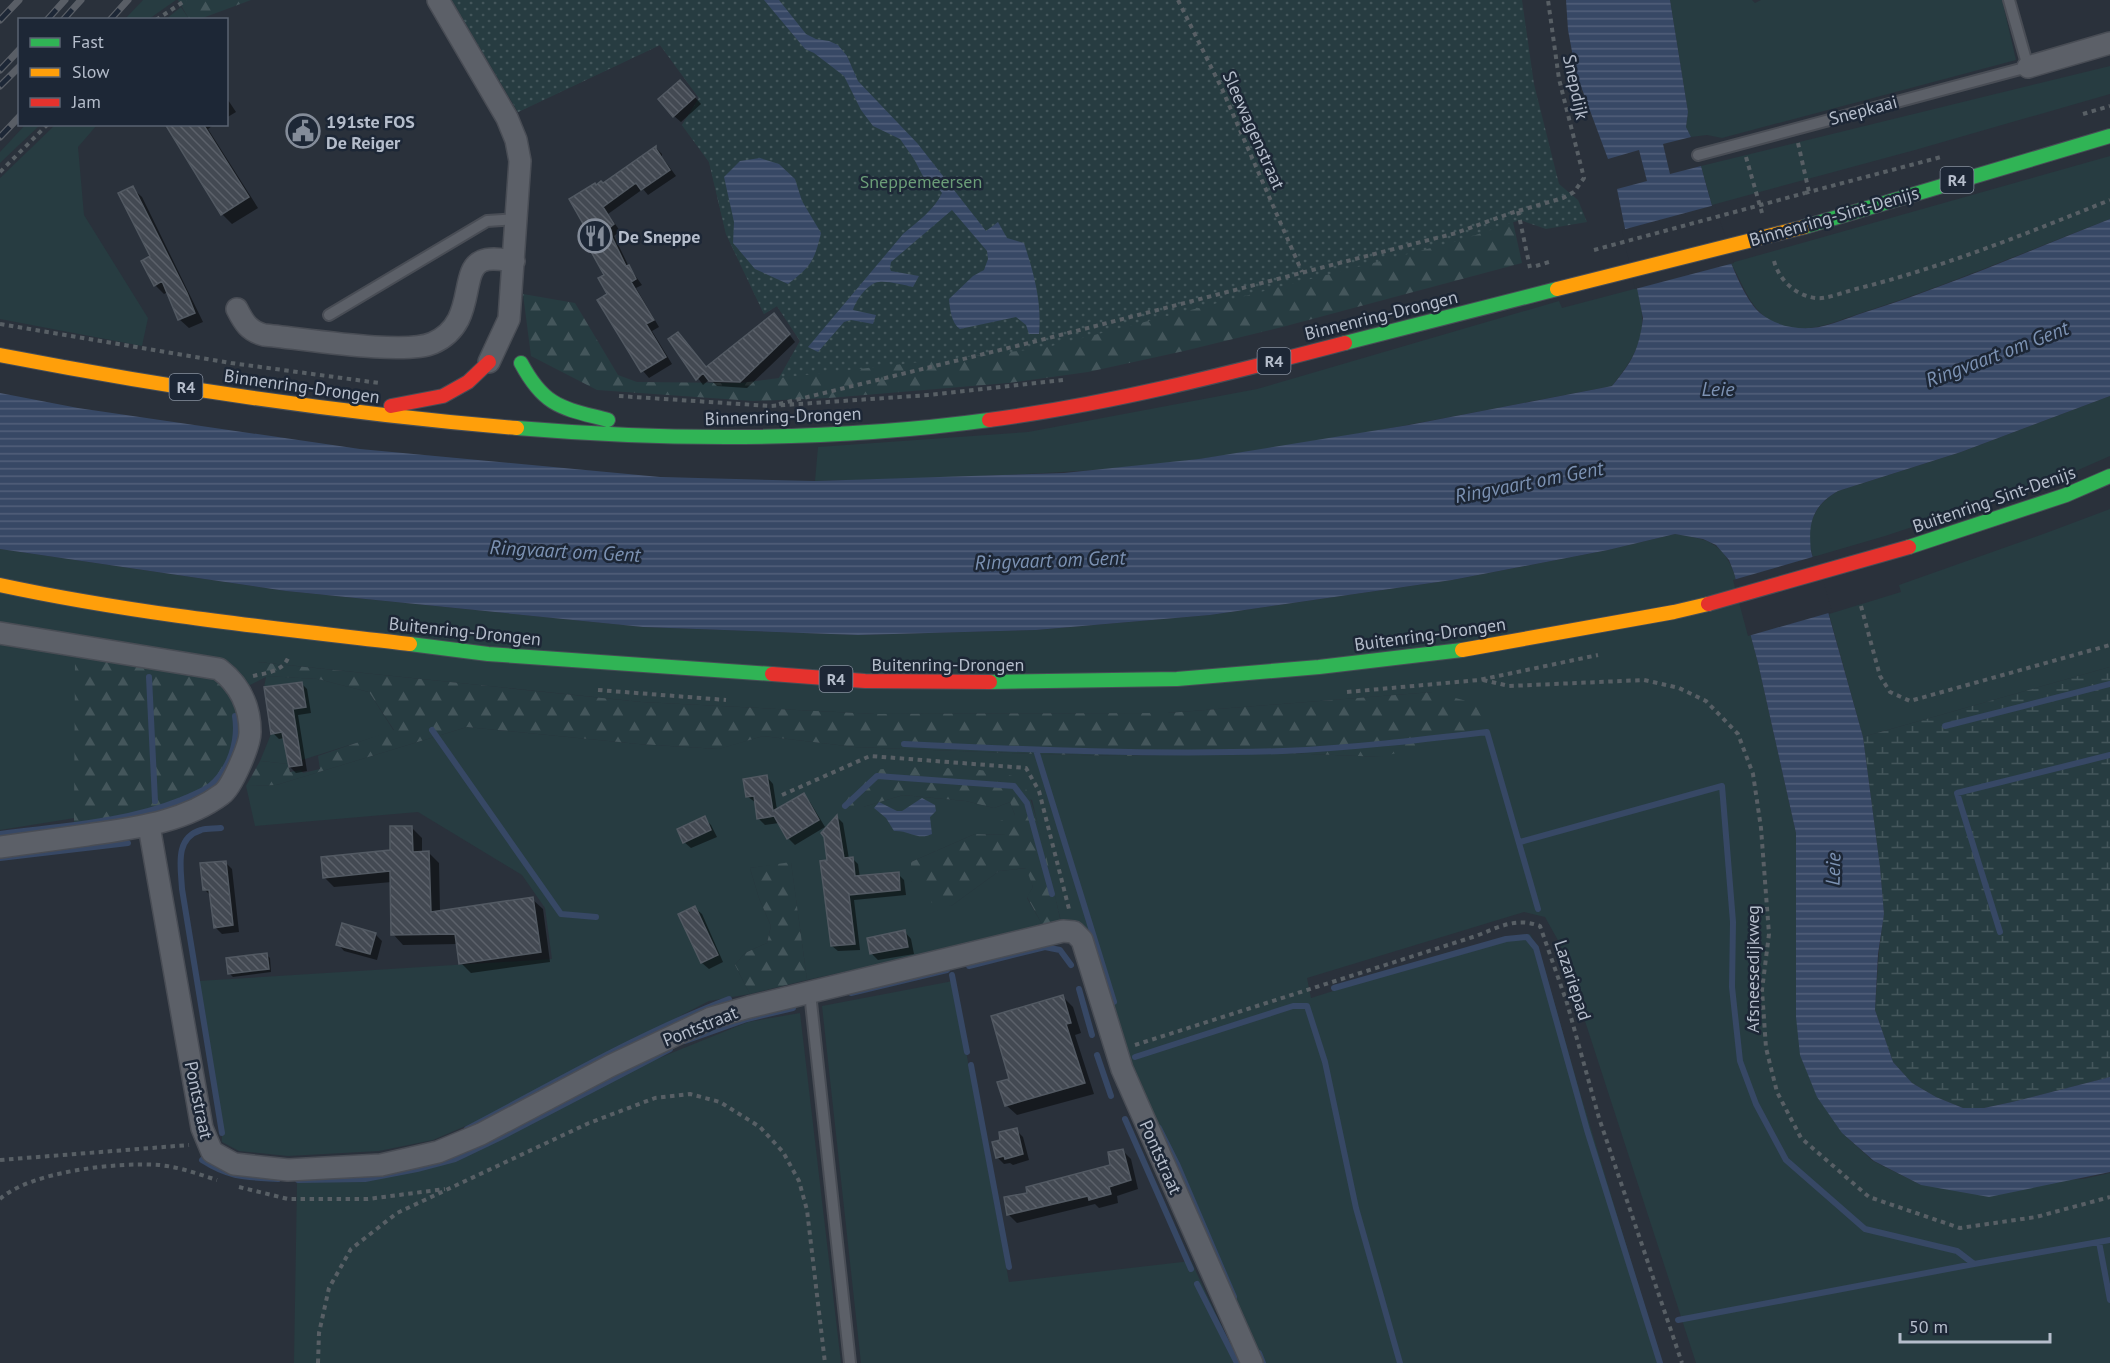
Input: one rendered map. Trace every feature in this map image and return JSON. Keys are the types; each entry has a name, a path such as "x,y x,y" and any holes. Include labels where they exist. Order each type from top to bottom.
{"highway":[{"name":"Binnenring-Sint-Denijs","path":"1557,289 1804,227 2110,136"},
{"name":"Binnenring-Drongen","path":"0,355 79,371 372,415 502,428 632,436 780,436 917,428 989,420 1182,385 1557,289"},
{"path":"372,415 401,401 425,400 452,392 478,375 489,362"},
{"path":"521,363 528,377 549,400 582,415 606,419 632,436"},
{"name":"Buitenring-Sint-Denijs","path":"1890,554 2066,495 2110,476"},
{"name":"Buitenring-Drongen","path":"0,585 52,596 211,620 488,654 865,681 1177,680 1319,667 1463,650 1674,612 1750,594 1890,554"}],"street":[{"path":"438,0 507,118 516,140 520,161 509,319 489,362"},
{"name":"Snepkaai","path":"2028,67 2110,43"},
{"path":"237,309 246,326 254,332 264,334 382,347 408,348 430,345 443,338 454,328 462,315 469,276 475,266 493,259 514,261"},
{"path":"509,319 521,363"},
{"path":"0,633 219,669 234,682 246,702 250,718 250,737 243,758 225,793 198,808 150,826 0,847"},
{"name":"Pontstraat","path":"150,826 202,1128 212,1152 234,1164 288,1170 381,1165 438,1152 481,1134 610,1066 711,1018 748,1006 1063,931 1074,932 1082,940 1122,1069 1252,1363"}],"lane":[{"path":"2009,0 2028,67"},
{"name":"Snepkaai","path":"1698,155 2028,67"},
{"path":"329,315 487,221 517,219"},
{"path":"810,993 850,1363"}],"path":[{"path":"159,18 186,0"},
{"name":"Sleewagenstraat","path":"1178,0 1222,89 1302,272"},
{"name":"Snepdijk","path":"1518,211 1563,198 1574,192 1584,178 1559,79 1548,0"},
{"path":"2077,116 2110,106"},
{"path":"0,172 46,126"},
{"path":"1794,128 1807,193"},
{"path":"1741,142 1762,214"},
{"path":"1592,251 1944,156"},
{"path":"1773,259 1776,270 1791,289 1816,299 1888,281 2003,243 2110,200"},
{"path":"770,406 1041,340 1456,232 1518,211 1533,267 1558,260"},
{"path":"0,324 220,362 390,384"},
{"path":"618,396 770,406 1009,388 1066,380"},
{"path":"1861,606 1880,676 1890,692 1910,701 2110,645"},
{"name":"Afsneesedijkweg","path":"1602,654 1479,680 1509,686 1644,680 1678,688 1706,701 1738,734 1753,774 1761,828 1768,934 1762,990 1766,1048 1777,1092 1801,1138 1869,1197 1960,1228 2036,1217 2110,1197"},
{"path":"234,682 274,671 285,664 288,658"},
{"path":"782,795 870,756 1026,768 1039,791 1074,932"},
{"name":"Lazariepad","path":"1116,1051 1476,936 1507,924 1527,921 1540,926 1567,1003 1599,1118 1682,1363"},
{"path":"318,1363 319,1333 328,1288 351,1249 397,1213 589,1123 655,1098 690,1094 720,1102 760,1127 783,1152 799,1181 807,1210 825,1363"},
{"path":"0,1160 207,1144"},
{"path":"0,1198 29,1181 58,1174 131,1164 183,1169 222,1181"},
{"path":"232,1184 288,1199 368,1199 449,1188"}],"green space":[{"path":"143,0 176,0 150,18 126,18"},
{"path":"178,0 251,0 203,18 188,18"},
{"path":"452,0 1515,205 1513,222 1522,263 1184,351 1088,372 1008,383 829,398 753,401 597,390 531,356 523,294 575,303 618,375 637,382 740,383 779,378 800,341 777,306 764,314 726,234 709,162 682,125 699,98 660,45 518,112"},
{"name":"Sneppemeersen","path":"452,0 1522,0 1534,84 1559,184 1578,200 1587,222 1546,229 1520,220 1458,241 1044,348 779,378 800,341 777,306 764,314 726,234 709,162 682,125 699,98 660,45 518,112"},
{"path":"1670,0 1752,0 1755,3 1761,0 2002,0 2016,60 1722,138 1707,135 1691,137 1686,127 1688,112"},
{"path":"181,7 188,18 167,18"},
{"path":"2110,66 2110,94 1712,205 1701,166"},
{"path":"24,126 39,126 0,163 0,152"},
{"path":"54,126 96,126 78,147 84,215 148,318 142,346 0,319 0,178"},
{"path":"2110,156 2110,219 1955,280 1826,325 1799,329 1767,319 1759,312 1747,294 1731,263"},
{"path":"1638,288 1642,330 1635,351 1612,386 1355,434 1152,465 960,477 815,481 818,447 1028,432 1257,389 1559,301 1562,308"},
{"path":"2110,396 2110,456 2060,478 1885,536 1813,557 1809,537 1812,519 1822,504 1838,491 1961,452"},
{"path":"2110,509 2110,667 1863,737 1829,614 1901,592 1899,585"},
{"path":"1675,534 1712,543 1724,554 1734,573 1758,663 1796,833 1796,1017 1842,1133 1873,1161 1921,1185 2083,1179 2110,1173 2110,1363 1696,1363 1560,944 1545,917 1524,912 1307,978 1311,998 1479,945 1530,934 1541,956 1662,1363 1263,1363 1138,1083 1083,930 1062,926 1032,800 905,767 863,807 903,795 966,801 994,808 1010,802 1015,815 1006,835 975,834 911,862 911,881 951,906 999,871 1027,868 1033,887 1027,898 1042,924 976,943 807,980 791,863 750,868 771,926 767,943 745,953 735,965 750,994 709,1001 475,1122 433,1140 379,1151 288,1156 239,1151 222,1142 198,981 552,959 545,908 522,875 418,812 255,826 246,786 276,785 467,727 639,744 718,749 763,736 855,747 1037,754 1122,756 1265,752 1382,757 1433,692 1168,713 875,714 641,702 258,662 267,676 318,679 369,692 394,731 302,760 300,755 287,758 288,764 260,761 271,734 296,730 293,709 306,707 302,682 264,687 266,677 230,695 75,657 75,818 0,830 0,549 286,591 643,627 858,635 1036,630 1210,615 1452,580 1608,550"},
{"path":"75,656 215,679 229,694 236,707 240,732 236,752 216,786 203,795 168,809 128,819 74,827"},
{"path":"257,662 641,702 875,714 1168,713 1433,692 1474,703 1487,727 1382,757 1265,752 1122,756 1037,754 855,747 763,736 719,749 639,744 467,727 276,785 246,786 260,761 288,764 290,772 301,770 303,773 320,769 318,756 394,730 369,692 318,679 266,676"},
{"path":"2110,667 2110,1077 1984,1108 1963,1108 1936,1097 1912,1083 1893,1062 1875,1010 1884,914 1863,737"},
{"path":"905,767 983,770 1020,780 1032,804 1062,926 1042,924 1027,897 1033,887 1026,868 999,871 951,906 930,902 911,881 911,862 975,834 1005,835 1000,821 1015,815 1010,802 994,808 966,801 903,795 863,807 845,824 830,808 873,770"},
{"path":"791,862 807,980 750,994 735,965 745,953 767,943 771,926 750,868"},
{"path":"953,981 1009,1282 1191,1261 1239,1363 861,1363 822,1006"},
{"path":"800,1013 841,1363 294,1363 297,1182 387,1174 471,1152 642,1065 748,1022"}],"water":[{"path":"764,0 779,0 806,34 838,45 847,56 858,81 918,144 986,231 998,222 1007,238 1024,243 1036,288 1039,334 1029,334 1026,325 1016,317 960,329 955,323 949,299 973,276 984,270 988,259 987,251 952,210 891,262 891,271 919,276 913,287 883,282 871,285 860,297 853,310 876,315 873,324 851,320 844,322 818,352 808,347 903,234 930,210 942,193 936,185 925,180 900,139 873,126 861,110 844,76 814,53 805,49"},
{"path":"1566,0 1670,0 1688,112 1686,127 1691,137 1663,144 1670,174 1701,166 1724,244 1741,285 1760,313 1778,323 1804,328 1833,323 1962,278 2110,219 2110,396 1961,452 1838,491 1817,509 1811,524 1810,541 1863,737 1884,914 1878,954 1875,1010 1893,1062 1912,1083 1936,1097 1963,1108 1984,1108 2110,1077 2110,1172 1989,1197 1921,1185 1874,1161 1842,1133 1817,1097 1800,1055 1796,1017 1796,833 1758,663 1734,573 1729,560 1716,545 1703,539 1675,534 1608,550 1452,580 1210,615 1036,630 858,635 643,627 286,591 0,549 0,393 78,408 360,449 660,477 815,481 1064,473 1199,459 1409,425 1612,386 1634,355 1643,318 1617,189 1647,181 1639,150 1608,159 1576,73 1568,30"},
{"path":"760,158 779,164 795,179 802,201 821,233 810,263 788,284 755,269 733,243 734,222 724,177 740,161"},
{"path":"922,798 935,805 936,811 930,817 932,834 927,836 894,831 886,818 874,808 879,802 897,811 902,811"}],"pier":[{"path":"1715,205 1734,263 1635,289 1622,230"},
{"path":"1816,556 1832,612 1748,636 1733,580"}],"building":[{"path":"680,80 695,97 673,117 658,99"},
{"path":"166,126 204,126 249,197 221,215"},
{"path":"656,146 670,170 641,190 636,183 603,207 614,224 608,229 626,266 629,265 636,279 631,282 654,320 646,324 666,357 641,372 597,300 607,294 598,278 604,275 588,246 594,243 569,199 595,183 596,185 601,181 603,183"},
{"path":"133,186 195,313 178,320 162,281 154,286 141,261 150,256 118,193"},
{"path":"774,313 790,334 740,382 709,381 703,373 696,380 668,339 678,332 706,367"},
{"path":"302,682 306,707 293,709 302,765 289,767 282,732 271,734 264,687"},
{"path":"767,775 773,811 804,793 819,820 787,839 774,816 757,819 754,796 746,797 743,779"},
{"path":"837,815 844,858 853,857 855,876 899,872 900,890 849,895 855,944 831,946 820,861 827,860 824,837 821,833"},
{"path":"705,816 711,830 683,843 677,829"},
{"path":"390,826 412,826 413,852 429,851 431,912 533,897 541,952 459,964 455,934 391,935 390,871 323,878 321,857 390,850"},
{"path":"226,861 233,925 214,928 209,890 203,890 200,863"},
{"path":"695,906 718,955 701,963 678,914"},
{"path":"342,923 376,933 370,954 336,945"},
{"path":"905,930 908,947 870,954 867,938"},
{"path":"267,953 269,969 228,974 226,958"},
{"path":"1063,995 1071,1023 1066,1024 1085,1083 1005,1106 997,1082 1009,1079 991,1016"},
{"path":"1017,1128 1023,1154 1005,1159 1004,1156 996,1158 992,1142 1000,1140 999,1132"},
{"path":"1123,1149 1131,1180 1109,1187 1111,1194 1089,1200 1088,1196 1007,1215 1004,1197 1027,1193 1026,1187 1110,1165 1108,1152"}],"waterway":[{"path":"149,677 155,801"},
{"path":"1945,726 2110,684"},
{"path":"0,834 115,819 159,808 200,792 217,779 228,763 236,735 235,716"},
{"path":"432,730 561,914 596,917"},
{"path":"904,744 1093,751 1236,752 1334,748 1487,732 1538,909"},
{"path":"1036,750 1114,1002"},
{"path":"2000,932 1957,793 2110,755"},
{"path":"845,806 877,776 1014,786 1027,803 1052,894"},
{"path":"1520,842 1722,786 1733,922 1732,987 1740,1061 1756,1104 1786,1160 1865,1229 1957,1251 1974,1264 2110,1240"},
{"path":"221,828 203,829 192,834 183,847 180,863 182,889 222,1133"},
{"path":"0,858 128,843"},
{"path":"1334,988 1506,939 1527,937 1536,948 1587,1130 1660,1363"},
{"path":"969,966 1045,947 1060,950 1071,965"},
{"path":"851,993 947,970"},
{"path":"952,975 967,1052"},
{"path":"1079,989 1092,1035"},
{"path":"467,1129 629,1044 729,999"},
{"path":"1135,1057 1293,1006 1307,1006 1325,1062 1356,1208 1400,1363"},
{"path":"685,1041 747,1019 793,1008"},
{"path":"298,1180 365,1179 455,1159 670,1049"},
{"path":"1097,1055 1111,1096"},
{"path":"971,1065 1009,1267"},
{"path":"1125,1119 1191,1269"},
{"path":"1159,1128 1177,1164 1234,1297"},
{"path":"202,1160 230,1173 247,1177 278,1179"},
{"path":"2099,1242 2110,1300"},
{"path":"1678,1320 1974,1264"},
{"path":"1197,1284 1237,1363"},
{"path":"1259,1353 1263,1363"}],"railway":[{"path":"0,20 19,0"},
{"path":"49,18 65,0"},
{"path":"65,18 81,0"},
{"path":"112,18 128,0"},
{"path":"0,70 18,51"},
{"path":"0,86 18,68"},
{"path":"0,137 18,118"}],"traffic: fast":[{"path":"1804,227 2110,136"},
{"path":"1345,343 1557,289"},
{"path":"521,363 538,389 547,398 567,409 608,420"},
{"path":"517,428 635,435 753,437 872,432 989,420"},
{"path":"1909,547 2066,495 2110,476"},
{"path":"410,644 488,654 772,674"},
{"path":"990,682 1177,679 1319,667 1462,650"}],"traffic: slow":[{"path":"1557,289 1804,227"},
{"path":"0,355 258,399 517,428"},
{"path":"0,585 153,612 410,644"},
{"path":"1462,650 1708,604"}],"traffic: jam":[{"path":"989,420 1123,397 1345,343"},
{"path":"391,406 443,396 468,382 489,362"},
{"path":"1708,604 1909,547"},
{"path":"772,674 865,681 990,682"}],"place":[{"name":"191ste FOS De Reiger","path":"303,131"},
{"name":"De Sneppe","path":"595,236"}],"water label":[{"name":"Ringvaart om Gent","path":"1997,354"},
{"name":"Leie","path":"1718,389"},
{"name":"Ringvaart om Gent","path":"1529,482"},
{"name":"Ringvaart om Gent","path":"565,551"},
{"name":"Ringvaart om Gent","path":"1050,560"},
{"name":"Leie","path":"1833,869"}]}
